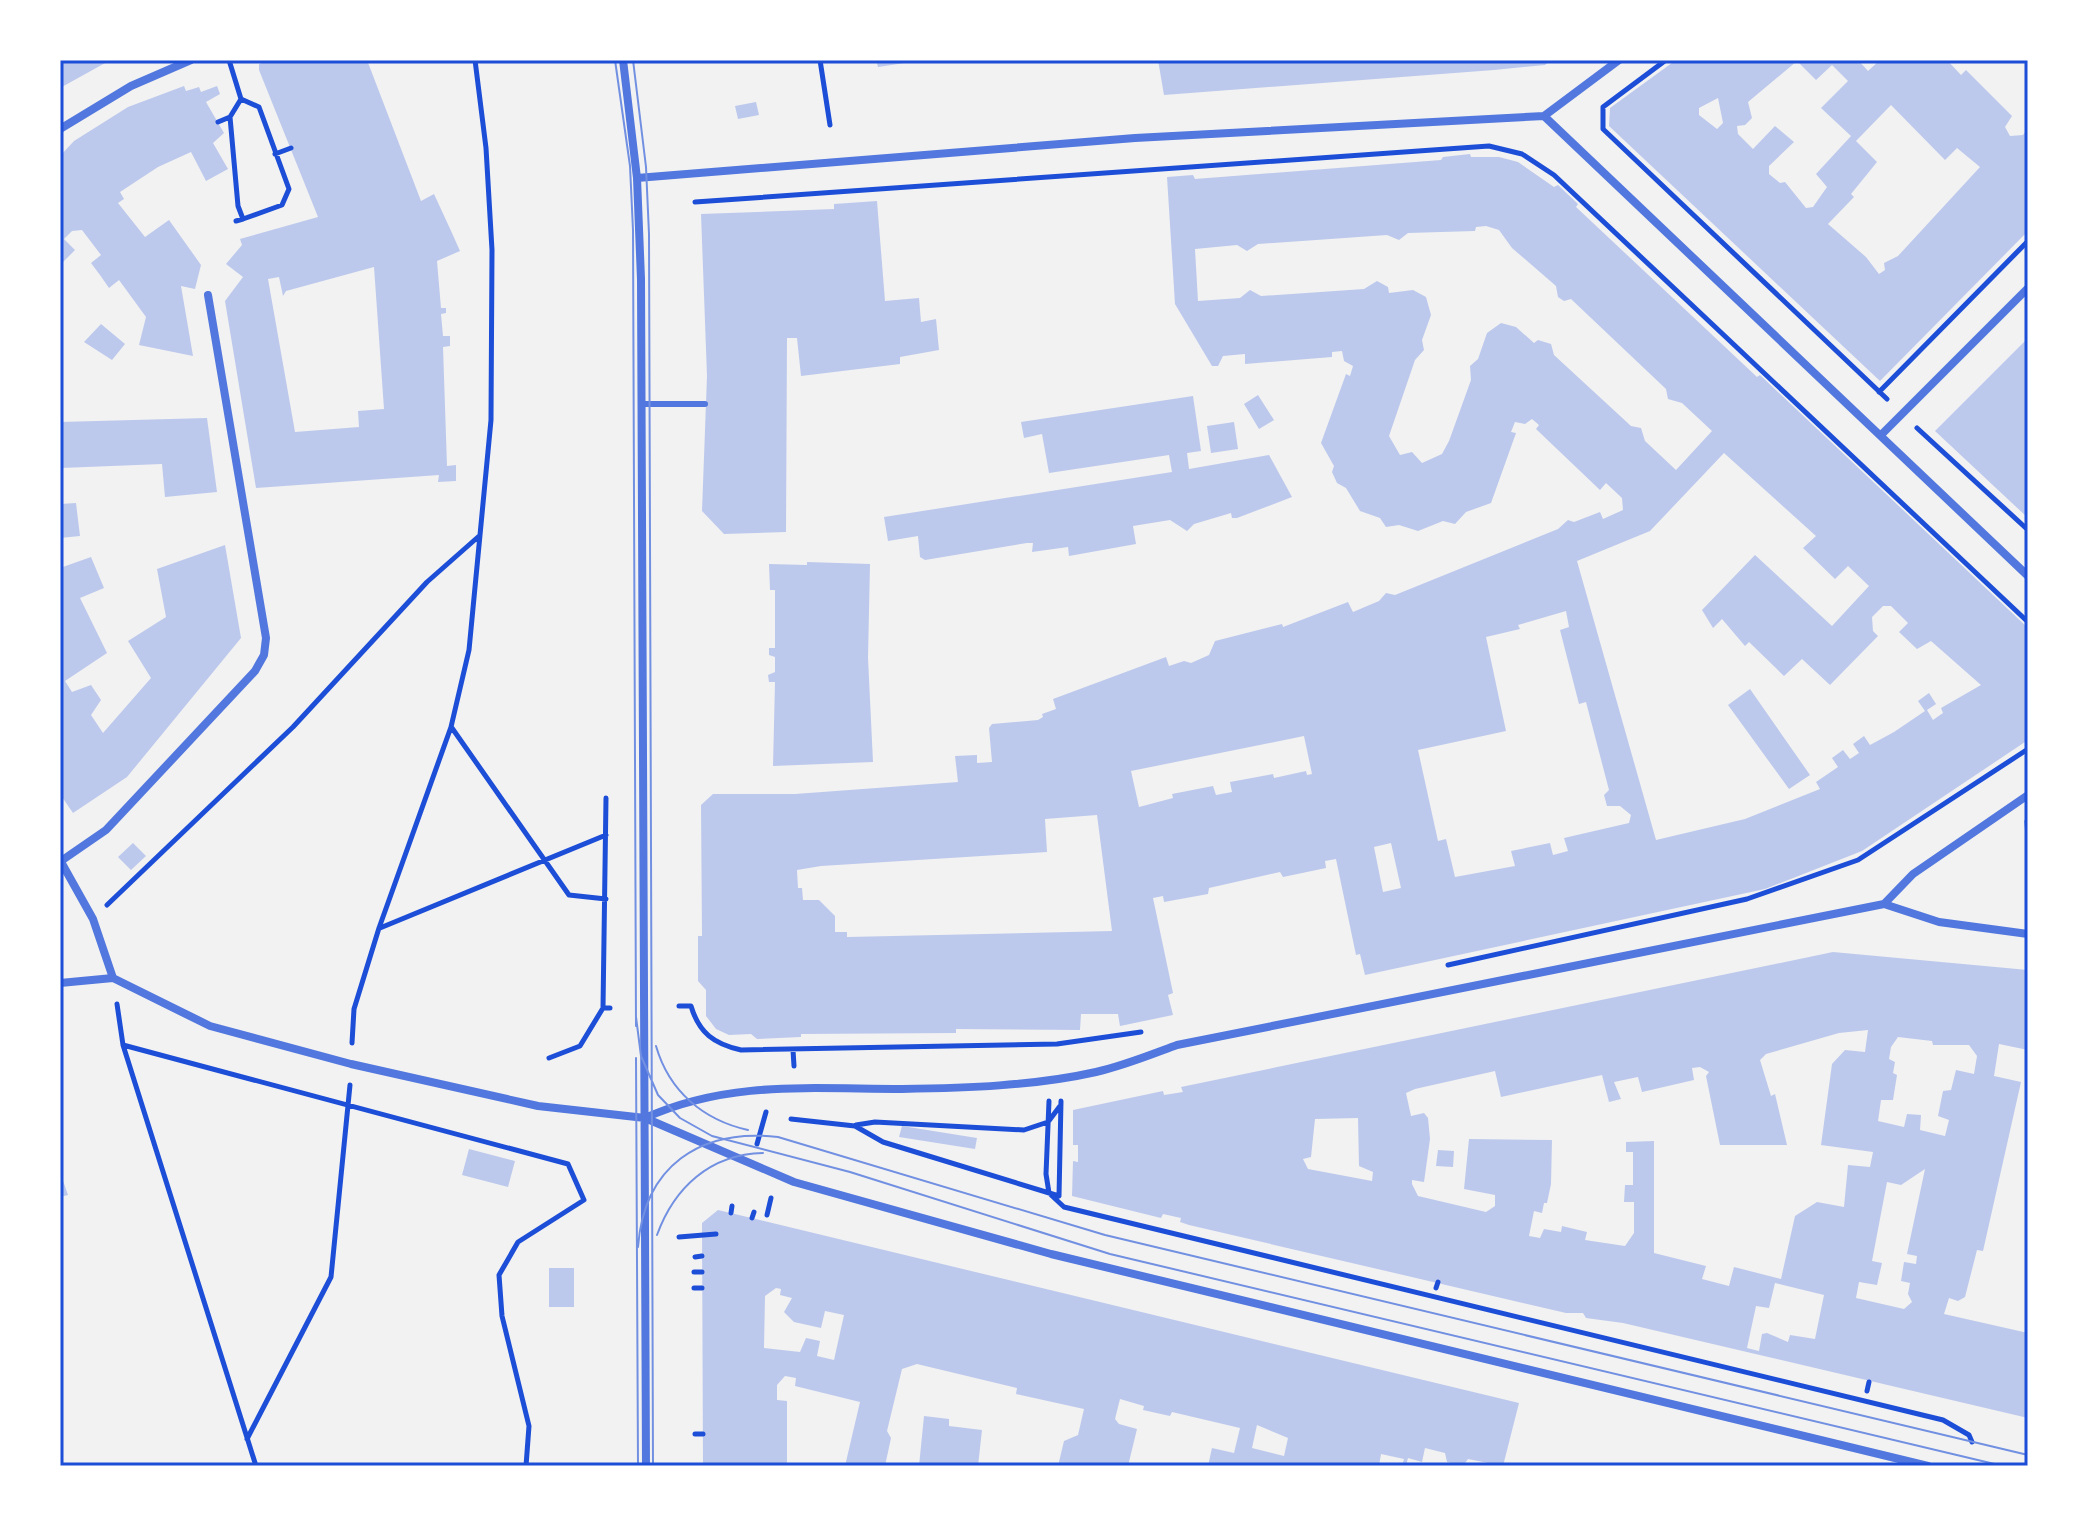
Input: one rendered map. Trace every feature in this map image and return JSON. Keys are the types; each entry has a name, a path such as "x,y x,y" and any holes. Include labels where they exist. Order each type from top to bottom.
{"street":[{"path":"60,129 131,86 191,60"},
{"path":"623,60 637,178 642,404 646,1466"},
{"path":"637,178 1135,138 1544,116 1619,60"},
{"path":"1544,116 2028,576"},
{"path":"1881,435 2028,288"},
{"path":"113,978 93,919 60,861 106,830 255,671 264,655 266,638 255,561 208,295"},
{"path":"1884,904 1913,874 2028,795"},
{"path":"645,1118 711,1094 782,1088 943,1088 1047,1080 1119,1066 1177,1045 1884,904 1939,922 2028,934"},
{"path":"60,983 113,978 210,1026 351,1064 538,1106 645,1118 794,1182 1051,1254 1928,1466"}],"lane":[{"path":"642,404 705,404"}],"path":[{"path":"218,122 230,117 241,99 229,60"},
{"path":"354,1009 379,928 451,727 469,650 491,420 492,250 486,148 475,60"},
{"path":"820,60 830,125"},
{"path":"1666,60 1603,107 1603,129 2028,530"},
{"path":"236,221 282,205 289,189 259,107 241,99"},
{"path":"230,117 238,206 243,219"},
{"path":"695,202 1489,146 1522,154 1554,175 2028,622"},
{"path":"275,154 291,148"},
{"path":"1879,392 2028,241"},
{"path":"93,919 293,727 427,582 478,537"},
{"path":"451,727 542,861 569,895 606,899"},
{"path":"1441,967 1747,899 1858,860 2028,749"},
{"path":"549,1058 580,1046 606,1008 606,798"},
{"path":"379,928 606,835"},
{"path":"113,978 123,1045 256,1466"},
{"path":"679,1006 691,1006 703,1032 724,1046 793,1050 1057,1044 1150,1030"},
{"path":"123,1045 568,1164 584,1200 518,1242 499,1275 502,1316 529,1426 526,1466"},
{"path":"793,1050 794,1066"},
{"path":"1047,1080 1049,1193 1064,1207 1943,1420 1969,1435 1972,1442"},
{"path":"753,1165 766,1112 782,1088"},
{"path":"791,1119 855,1126 875,1122 1024,1130 1048,1122 1061,1101 1059,1196 883,1142 855,1126"},
{"path":"247,1439 331,1277 349,1103"},
{"path":"767,1215 771,1198"},
{"path":"679,1237 716,1234"},
{"path":"694,1272 702,1272"},
{"path":"694,1288 702,1288"},
{"path":"1867,1391 1869,1382"},
{"path":"695,1434 703,1434"}],"building":[{"path":"60,60 106,60 107,62 60,88"},
{"path":"270,60 367,60 421,201 434,194 460,251 437,261 441,308 446,308 446,313 441,314 443,336 450,336 450,346 443,347 447,466 456,465 456,481 438,482 439,475 256,488 225,301 243,277 226,264 242,245 240,239 318,217 259,64","holes":["374,267 384,409 358,411 359,427 295,432 268,279 279,277 283,296 286,291"]},
{"path":"876,60 911,60 911,62 878,67"},
{"path":"1158,60 1551,60 1545,65 1494,70 1164,95"},
{"path":"1676,60 1858,60 1868,71 1880,60 1947,60 1961,75 1966,70 2012,116 2005,127 2010,136 2023,135 2028,128 2028,231 1880,381 1609,126 1610,108","holes":["1797,61 1816,80 1832,65 1848,81 1821,108 1851,136 1816,174 1827,187 1813,207 1806,208 1785,182 1780,183 1769,174 1769,166 1794,142 1775,126 1753,149 1738,134 1737,126 1745,125 1752,118 1748,102","1718,98 1723,123 1717,129 1699,115 1699,108","1891,105 1945,160 1957,148 1980,167 1898,256 1884,263 1885,270 1879,274 1866,257 1828,224 1854,197 1851,194 1877,162 1856,141"]},
{"path":"184,86 186,91 199,87 201,92 217,86 220,94 206,102 224,133 213,143 228,169 206,181 191,152 158,167 120,192 124,199 118,203 145,237 169,220 201,265 195,289 181,286 193,356 139,345 146,317 119,280 109,288 91,263 101,255 82,230 72,231 64,239 75,250 60,265 60,156 74,141 128,107"},
{"path":"756,102 759,115 738,119 735,106"},
{"path":"1470,154 1471,157 1499,157 1518,162 1554,187 1558,185 1578,204 1576,207 1757,377 1760,375 2028,628 2028,740 1862,851 1765,889 1365,975 1360,954 1356,955 1336,859 1325,861 1326,868 1283,877 1280,872 1209,888 1208,894 1164,902 1163,896 1153,898 1173,993 1168,995 1173,1015 1120,1026 1118,1014 1081,1014 1080,1030 956,1029 956,1033 801,1034 801,1037 757,1039 751,1034 729,1035 716,1029 706,1016 706,990 698,981 698,936 702,936 701,805 713,794 795,794 958,782 955,756 977,755 977,763 992,762 989,728 992,724 1038,720 1043,717 1042,714 1056,709 1053,699 1166,657 1169,666 1184,661 1191,663 1209,655 1215,641 1282,624 1283,627 1348,602 1353,612 1379,601 1386,593 1395,595 1558,529 1568,520 1574,522 1600,512 1603,519 1623,510 1622,498 1606,483 1600,490 1536,429 1539,425 1532,419 1525,424 1515,422 1511,432 1516,433 1491,503 1466,512 1455,524 1443,521 1418,531 1399,525 1386,527 1380,518 1360,511 1346,488 1337,483 1332,472 1334,466 1321,443 1346,374 1350,376 1353,366 1344,361 1342,351 1332,352 1332,357 1245,364 1245,354 1223,356 1218,366 1212,366 1175,304 1167,177 1193,175 1195,179 1441,160 1443,157","holes":["1476,227 1499,230 1512,248 1556,286 1558,297 1564,301 1571,299 1666,389 1668,399 1682,403 1712,431 1676,470 1645,441 1641,428 1631,426 1554,355 1551,344 1538,340 1534,343 1516,327 1501,323 1487,333 1478,359 1470,366 1471,380 1442,454 1422,463 1412,452 1400,455 1389,436 1415,360 1424,350 1422,340 1431,315 1426,297 1413,290 1389,293 1388,287 1377,281 1364,289 1261,296 1250,290 1240,298 1198,301 1195,249 1237,245 1247,251 1258,244 1387,235 1399,240 1408,233 1475,231","1724,453 1816,536 1803,548 1835,579 1848,566 1869,586 1832,626 1755,555 1702,610 1713,628 1722,619 1745,646 1749,642 1784,676 1802,659 1830,685 1878,636 1873,631 1872,617 1883,606 1891,606 1908,623 1899,632 1917,649 1931,641 1981,685 1941,708 1943,713 1933,720 1927,710 1936,704 1929,693 1918,701 1925,711 1894,732 1870,745 1864,736 1853,744 1859,753 1850,759 1843,750 1832,758 1838,767 1816,782 1820,789 1745,819 1656,840 1577,561 1650,531","1566,611 1569,627 1560,630 1579,704 1586,702 1609,790 1604,795 1607,806 1620,806 1631,815 1629,823 1564,838 1568,851 1553,855 1550,843 1511,851 1515,866 1455,877 1446,839 1438,841 1418,750 1506,731 1486,637 1520,629 1518,625","1304,736 1312,774 1307,775 1306,771 1274,778 1273,774 1230,782 1232,792 1216,795 1213,786 1172,794 1173,798 1139,807 1131,771","1097,815 1112,931 847,937 847,932 835,932 835,916 819,900 803,900 802,888 798,888 797,870 821,866 1047,852 1045,819","1391,843 1401,888 1383,892 1374,847"]},
{"path":"877,201 885,301 919,298 921,322 936,319 939,350 900,357 900,364 801,376 797,338 787,338 786,532 724,534 702,511 707,376 701,214 834,209 834,204"},
{"path":"101,324 125,344 112,360 84,342"},
{"path":"2028,338 2028,518 1935,431"},
{"path":"1258,395 1274,420 1259,429 1244,404"},
{"path":"1193,396 1201,451 1187,453 1189,469 1269,455 1292,497 1237,518 1232,518 1231,513 1194,524 1187,531 1170,520 1133,526 1136,544 1069,556 1068,547 1032,552 1033,543 1027,543 925,560 920,557 918,536 888,541 884,517 1172,472 1169,455 1049,473 1042,434 1024,438 1021,422"},
{"path":"207,418 217,492 165,497 162,464 61,468 60,422"},
{"path":"1234,422 1238,449 1211,453 1207,426"},
{"path":"76,503 80,536 60,538 60,504"},
{"path":"225,545 241,638 127,777 73,813 60,794 60,568 91,557 104,588 80,598 107,653 65,681 72,692 91,685 101,700 91,715 103,733 151,678 128,641 166,617 157,569"},
{"path":"807,562 870,564 868,658 873,762 773,766 775,682 769,682 768,675 775,672 775,657 769,655 769,648 775,648 775,590 770,590 769,564 807,565"},
{"path":"1750,689 1810,775 1789,789 1728,705"},
{"path":"133,843 146,856 131,870 118,857"},
{"path":"1833,952 2028,970 2028,1050 1999,1044 1994,1076 2021,1082 1983,1251 1977,1250 1965,1297 1958,1301 1949,1298 1944,1314 2028,1333 2028,1418 1623,1323 1586,1318 1583,1313 1566,1313 1189,1225 1180,1222 1181,1218 1163,1214 1161,1218 1072,1196 1073,1161 1078,1162 1078,1145 1073,1145 1073,1110 1163,1091 1164,1095 1183,1092 1181,1087","holes":["1868,1030 1865,1052 1845,1050 1832,1064 1821,1145 1873,1152 1870,1167 1848,1165 1844,1207 1817,1202 1795,1216 1781,1279 1734,1267 1729,1286 1702,1279 1706,1266 1654,1253 1654,1141 1626,1142 1626,1152 1633,1152 1633,1185 1625,1185 1624,1202 1634,1202 1634,1233 1625,1246 1585,1240 1587,1232 1562,1226 1561,1232 1544,1229 1540,1238 1529,1236 1534,1211 1542,1213 1544,1203 1547,1203 1551,1184 1552,1140 1469,1139 1464,1189 1495,1195 1495,1206 1486,1212 1418,1196 1412,1184 1412,1180 1424,1182 1430,1139 1428,1118 1424,1113 1411,1116 1406,1093 1415,1089 1495,1071 1501,1097 1602,1075 1609,1102 1621,1099 1614,1082 1638,1077 1642,1092 1694,1080 1692,1068 1700,1067 1709,1072 1706,1076 1720,1145 1787,1145 1775,1094 1771,1096 1760,1060 1766,1054 1839,1033","1898,1037 1932,1041 1933,1045 1969,1045 1977,1056 1974,1074 1956,1070 1951,1090 1943,1091 1938,1116 1949,1120 1945,1136 1920,1130 1921,1115 1907,1114 1904,1127 1878,1121 1881,1100 1893,1100 1897,1075 1893,1073 1895,1062 1889,1059 1891,1047","1358,1118 1359,1166 1373,1172 1372,1181 1308,1169 1303,1159 1311,1157 1315,1119","1925,1169 1907,1254 1917,1256 1916,1264 1904,1262 1901,1281 1910,1283 1908,1294 1912,1302 1904,1309 1856,1298 1859,1282 1877,1285 1882,1263 1872,1261 1887,1182 1901,1185","1775,1283 1824,1295 1815,1339 1790,1335 1788,1342 1767,1333 1762,1334 1759,1351 1747,1348 1756,1306 1769,1308"]},
{"path":"902,1126 977,1138 975,1149 899,1137"},
{"path":"469,1149 515,1161 508,1187 462,1175"},
{"path":"1438,1150 1454,1151 1453,1167 1436,1166"},
{"path":"60,1172 68,1195 60,1197"},
{"path":"718,1210 1519,1403 1503,1466 1468,1459 1463,1466 1447,1462 1445,1453 1425,1448 1422,1462 1408,1458 1406,1466 1402,1466 1404,1459 1381,1454 1379,1466 1208,1466 1212,1448 1234,1453 1240,1428 1172,1412 1170,1416 1143,1410 1144,1406 1120,1399 1115,1419 1119,1424 1137,1429 1128,1466 1058,1466 1064,1441 1078,1435 1084,1409 1016,1394 1017,1388 917,1364 902,1369 887,1431 891,1438 885,1466 845,1466 860,1402 795,1386 796,1378 785,1376 777,1385 777,1400 787,1401 787,1466 703,1466 702,1223","holes":["776,1288 781,1289 780,1295 792,1298 784,1312 794,1322 821,1328 825,1311 844,1315 834,1360 817,1356 820,1341 806,1338 800,1352 764,1348 765,1296","1257,1425 1288,1438 1284,1456 1252,1448"]},
{"path":"549,1268 574,1268 574,1307 549,1307"},
{"path":"924,1416 949,1419 949,1426 982,1430 978,1466 919,1466"}],"tram line":[{"path":"615,60 630,166 633,230 636,1026"},
{"path":"633,60 646,167 649,234 653,1466"},
{"path":"636,1017 641,1056 658,1095 680,1118 712,1136 850,1172 1110,1254 2003,1466"},
{"path":"656,1046 670,1077 690,1101 716,1119 748,1130"},
{"path":"636,1058 638,1466"},
{"path":"638,1247 651,1194 664,1174 681,1158 701,1146 724,1139 778,1137 1105,1235 2028,1455"},
{"path":"657,1235 673,1202 696,1177 726,1160 763,1153"}]}
